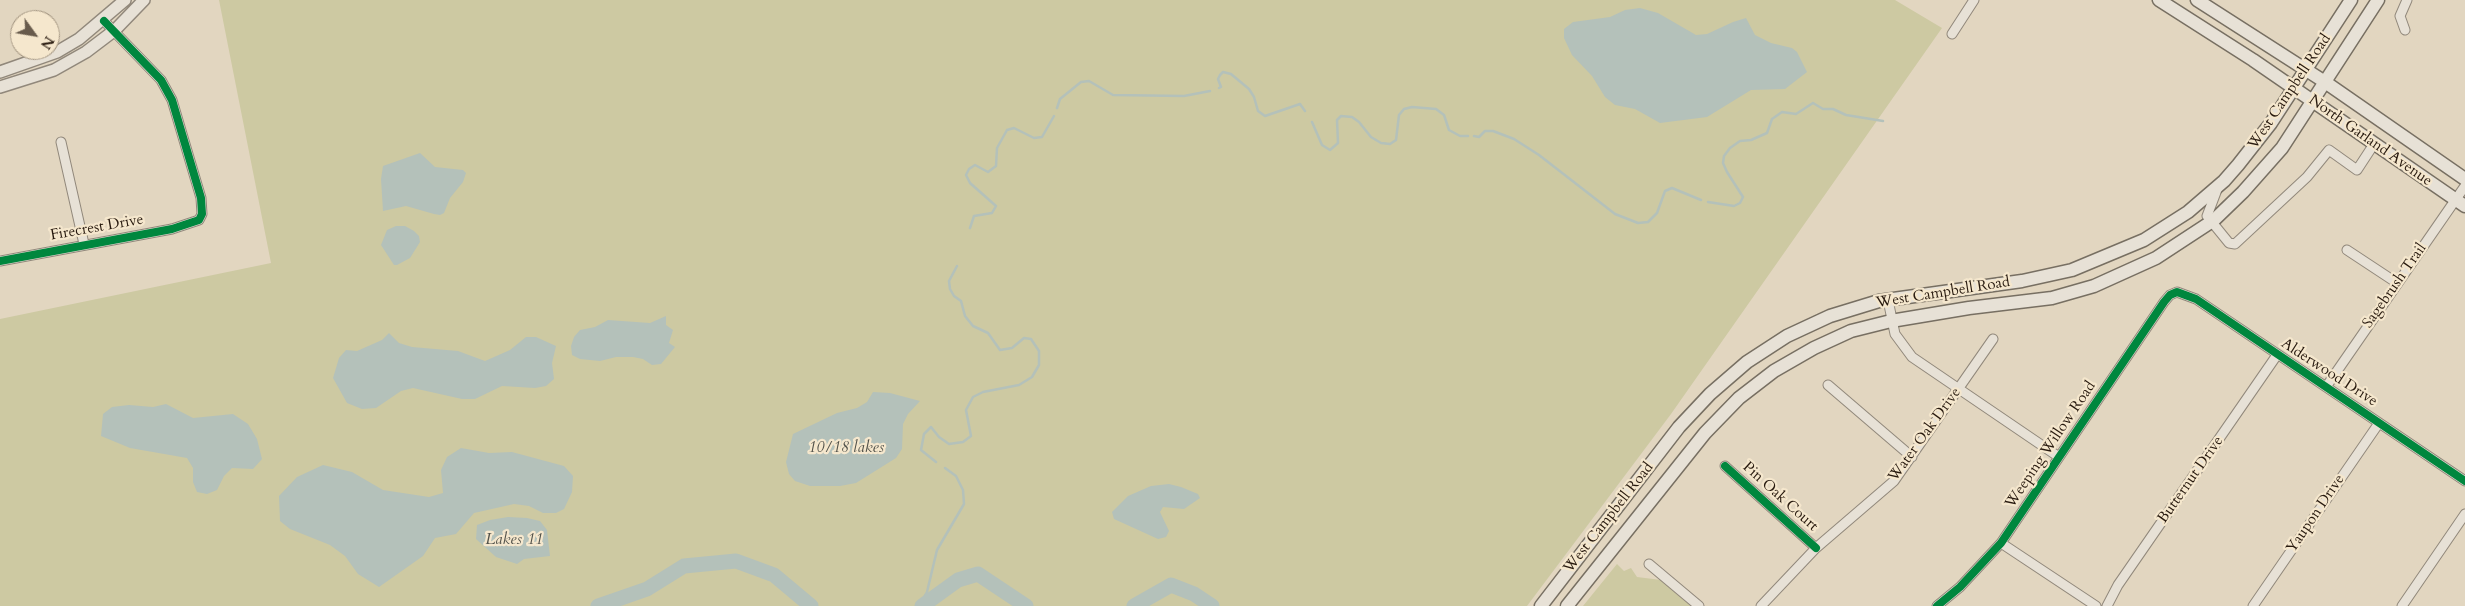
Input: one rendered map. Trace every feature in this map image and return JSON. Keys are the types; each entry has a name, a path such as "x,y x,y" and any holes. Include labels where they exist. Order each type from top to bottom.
{"main road":[{"name":"North Garland Avenue","path":"2159,0 2294,88 2460,202"},
{"name":"North Garland Avenue","path":"2197,0 2326,82 2465,179"},
{"name":"West Campbell Road","path":"1541,606 1679,427 1710,394 1747,362 1787,336 1830,316 1888,300 2035,278 2072,270 2144,240 2188,212 2218,187 2261,137 2352,0"},
{"name":"West Campbell Road","path":"1567,606 1705,433 1739,398 1774,371 1814,348 1851,331 1891,321 2037,300 2094,286 2137,268 2175,246 2210,222 2270,163 2326,82 2378,0"},
{"path":"2035,278 2037,300"}],"street":[{"path":"0,72 57,52 80,39 125,0"},
{"path":"0,87 54,70 86,52 114,30 144,0"},
{"path":"1952,34 1974,0"},
{"path":"2405,30 2400,16 2407,0"},
{"path":"104,20 114,30"},
{"name":"Firecrest Drive","path":"0,261 172,229 199,220 202,214 201,198 172,100 161,80 114,30"},
{"path":"62,142 84,244"},
{"path":"2218,187 2206,216 2229,244 2235,244 2307,177 2328,150 2357,170 2374,144"},
{"name":"Sagebrush Trail","path":"2326,387 2396,283 2460,202 2465,186"},
{"path":"2347,250 2396,283"},
{"name":"Alderwood Drive","path":"2177,292 2196,299 2465,481"},
{"name":"Weeping Willow Road","path":"1937,606 1960,587 2001,543 2164,302 2170,295 2177,292"},
{"path":"1888,300 1891,321 1901,346 1912,357 1957,390 2059,457"},
{"name":"Water Oak Drive","path":"1761,606 1816,548 1894,481 1993,339"},
{"name":"Butternut Drive","path":"2107,606 2118,585 2277,355"},
{"path":"1828,385 1912,456"},
{"name":"Yaupon Drive","path":"2254,606 2379,423"},
{"name":"Pin Oak Court","path":"1725,466 1816,548"},
{"path":"2402,606 2465,514"},
{"path":"2001,543 2096,606"},
{"path":"1649,564 1700,606"}],"shaded area":[{"path":"219,0 1895,0 1942,28 1671,414 1527,606 0,606 0,319 271,263"},
{"path":"1617,564 1624,571 1631,568 1637,577 1661,580 1691,606 1583,606"}],"water":[{"path":"1640,8 1658,13 1696,35 1707,34 1746,18 1755,35 1771,43 1792,48 1797,52 1807,72 1785,89 1751,90 1707,117 1660,123 1635,109 1615,105 1605,97 1592,76 1572,55 1564,38 1564,29 1573,22 1610,17 1625,10"},
{"path":"420,153 435,167 463,170 466,173 463,182 450,198 444,213 440,215 434,214 406,206 383,211 381,179 383,166"},
{"path":"396,226 405,226 414,231 419,236 420,242 410,258 394,265 381,245 387,230"},
{"path":"666,316 666,325 673,330 669,343 675,347 661,364 652,365 643,359 633,357 616,357 600,361 580,359 572,355 571,346 574,337 580,330 595,327 608,320 650,323"},
{"path":"389,333 399,343 412,347 458,351 485,361 510,350 526,337 536,337 556,346 552,363 554,379 546,386 535,388 502,386 475,399 462,399 413,388 401,391 376,408 362,409 347,403 333,378 339,358 346,350 357,351 382,340"},
{"name":"10/18 lakes","path":"873,392 890,393 920,401 908,414 903,424 902,449 896,458 856,483 840,486 810,486 795,481 789,474 786,462 793,434 837,413 857,408 867,402"},
{"path":"166,404 193,418 233,414 248,424 257,439 262,459 253,469 232,468 224,476 217,490 207,494 197,492 193,482 193,468 187,458 130,448 101,436 103,414 112,407 129,405 153,407"},
{"path":"461,448 489,453 512,452 564,466 573,476 572,492 564,509 556,513 543,513 529,506 514,504 474,513 456,534 435,538 423,556 379,587 358,574 345,556 330,545 290,529 280,521 279,496 297,477 323,465 352,472 383,490 429,497 443,493 441,470 447,457"},
{"path":"1169,484 1198,494 1200,498 1184,509 1163,507 1160,512 1169,531 1166,537 1158,539 1114,519 1112,512 1128,496 1151,486"},
{"name":"Lakes 11","path":"508,517 540,521 547,530 550,556 524,559 517,564 496,557 476,539 477,525 490,520"}],"waterway":[{"path":"1219,88 1221,87 1218,79 1220,75 1223,72 1231,74 1249,89 1254,97 1258,111 1265,116 1300,104 1305,111"},
{"path":"1057,108 1060,99 1081,82 1089,81 1113,95 1184,96 1210,91"},
{"path":"1708,202 1734,206 1740,203 1743,197 1727,172 1723,163 1724,156 1730,148 1740,141 1751,140 1767,133 1772,119 1782,112 1796,114 1813,103 1823,109 1833,109 1846,115 1883,121"},
{"path":"1312,122 1322,145 1330,150 1338,143 1337,120 1341,116 1352,117 1359,122 1371,137 1381,143 1390,144 1396,140 1399,115 1404,109 1412,107 1436,109 1444,115 1449,130 1460,136 1468,136"},
{"path":"970,228 974,216 992,213 996,206 970,183 966,175 969,169 975,165 988,172 996,166 997,148 1007,130 1014,128 1034,138 1042,137 1054,116"},
{"path":"1474,136 1479,137 1485,131 1493,131 1514,139 1539,155 1615,214 1638,223 1648,222 1657,213 1665,191 1672,188 1701,200"},
{"path":"936,462 921,450 924,434 931,427 939,437 949,444 963,442 971,436 966,410 973,397 983,392 1019,385 1032,377 1039,365 1039,351 1031,339 1024,338 1012,348 1000,350 988,333 973,326 965,316 961,301 954,296 950,289 949,281 957,266"},
{"path":"919,606 927,592 937,550 964,504 963,490 956,476 945,468"},
{"path":"598,606 647,589 684,566 736,561 774,575 811,606"},
{"path":"922,606 958,580 978,574 1026,606"},
{"path":"1134,606 1171,585 1194,594 1212,606"}],"cycle path":[{"path":"0,261 172,229 199,220 202,214 201,198 172,100 161,80 104,21"},
{"path":"1937,606 1960,587 2001,543 2164,302 2170,295 2177,292 2196,299 2465,481"},
{"path":"1725,466 1816,548"}]}
